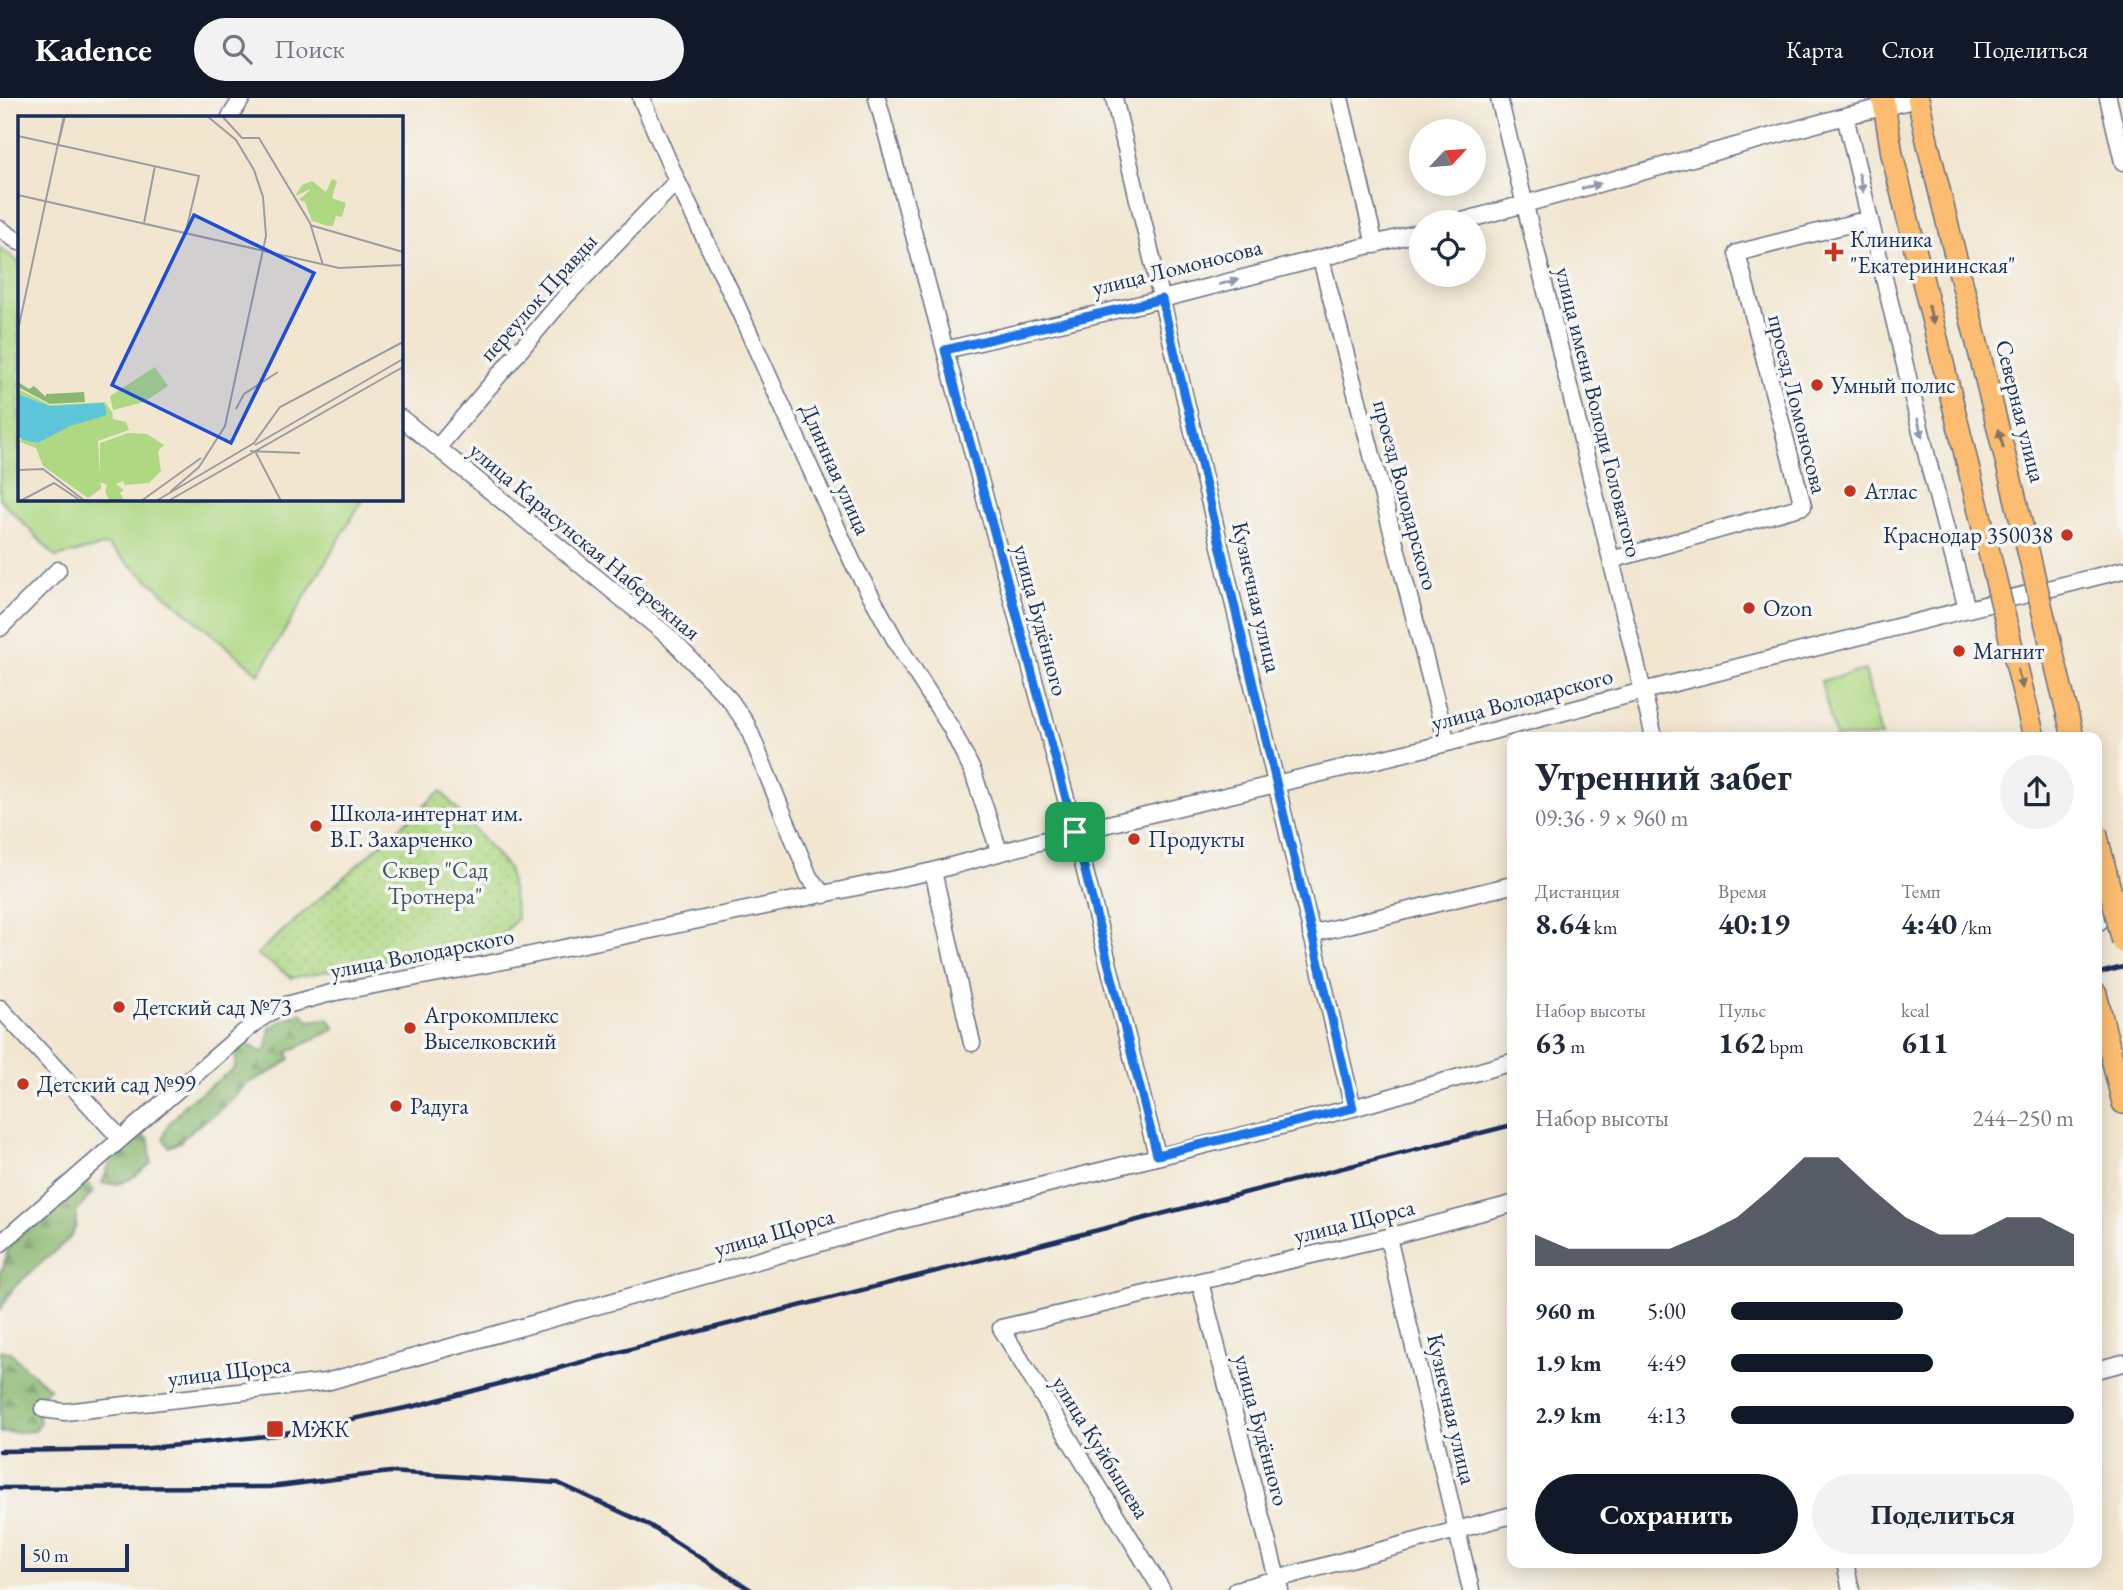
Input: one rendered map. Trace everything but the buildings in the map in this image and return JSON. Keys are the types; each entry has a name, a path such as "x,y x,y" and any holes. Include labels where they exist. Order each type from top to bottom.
{"main road":[{"name":"Северная улица","path":"1920,98 1928,145 2072,732"},
{"path":"1884,102 1892,154 2033,732"},
{"path":"2102,856 2123,942"},
{"path":"2102,1018 2123,1103"}],"street":[{"path":"231,116 242,98"},
{"name":"Длинная улица","path":"641,98 853,563 898,645 951,728 973,772 999,851"},
{"name":"улица Будённого","path":"877,98 1075,832 1157,1155"},
{"name":"Кузнечная улица","path":"1114,98 1353,1108"},
{"path":"1340,98 1375,245"},
{"name":"улица имени Володи Головатого","path":"1499,98 1653,732"},
{"path":"1486,215 1845,116 1884,102 1920,98"},
{"path":"2108,98 2123,162"},
{"path":"1845,116 1931,473 1967,609"},
{"name":"переулок Правды","path":"438,447 565,297 677,181"},
{"name":"проезд Ломоносова","path":"1611,560 1803,506 1737,253 1869,219"},
{"path":"0,229 18,241"},
{"name":"улица Ломоносова","path":"945,350 1162,299 1409,235"},
{"name":"проезд Володарского","path":"1321,259 1447,743"},
{"name":"улица Карасунская Набережная","path":"402,419 668,636 730,700 747,725 809,877 824,895"},
{"path":"0,628 58,570"},
{"name":"улица Володарского","path":"0,1244 245,1031 279,1007 331,993 488,964 933,871 999,851 1447,743 2123,570"},
{"path":"933,871 972,1043"},
{"path":"1311,934 1507,886"},
{"path":"2102,919 2123,903"},
{"path":"0,1007 121,1139"},
{"name":"улица Щорса","path":"43,1409 65,1412 326,1382 895,1222 1353,1108 1507,1063"},
{"name":"улица Щорса","path":"1001,1328 1388,1237 1507,1205"},
{"name":"Кузнечная улица","path":"1388,1237 1471,1590"},
{"name":"улица Будённого","path":"1200,1282 1278,1584"},
{"name":"улица Куйбышева","path":"1001,1328 1162,1590"},
{"path":"2102,1368 2123,1363"},
{"path":"1236,1590 1278,1584 1456,1529 1507,1516"},
{"path":"1846,1568 1851,1590"}],"green space":[{"path":"0,248 18,261 18,500 362,500 259,674 107,545 56,557 0,499"},
{"path":"1865,670 1880,732 1834,732 1821,681"},
{"name":"Сквер \"Сад Тротнера\"","path":"441,791 508,868 517,918 501,937 292,978 257,954"},
{"path":"301,1012 310,1021 329,1018 335,1029 288,1052 290,1059 275,1070 246,1084 223,1108 180,1142 169,1147 163,1138 168,1124 185,1104 235,1068 236,1048 246,1042 261,1052 267,1048 270,1027"},
{"path":"138,1132 149,1139 151,1163 123,1182 102,1183 113,1155"},
{"path":"85,1178 93,1192 76,1212 76,1226 70,1238 15,1286 0,1310 0,1271 9,1245"},
{"path":"1,1350 11,1352 50,1389 32,1403 40,1422 35,1431 0,1433"}],"railway":[{"path":"2102,972 2123,967"},
{"path":"0,1451 140,1449 276,1435 415,1406 1507,1126"},
{"path":"0,1488 270,1487 390,1472 558,1483 649,1525 751,1590"}],"place":[{"name":"Клиника \"Екатерининская\"","path":"1834,252"},
{"name":"Умный полис","path":"1817,385"},
{"name":"Атлас","path":"1850,491"},
{"name":"Краснодар 350038","path":"2067,535"},
{"name":"Ozon","path":"1749,608"},
{"name":"Магнит","path":"1959,651"},
{"name":"Школа-интернат им. В.Г. Захарченко","path":"316,826"},
{"name":"Продукты","path":"1134,839"},
{"name":"Детский сад №73","path":"119,1007"},
{"name":"Агрокомплекс Выселковский","path":"410,1028"},
{"name":"Детский сад №99","path":"23,1084"},
{"name":"Радуга","path":"396,1106"},
{"name":"МЖК","path":"275,1429"}],"route":[{"path":"1162,299 1353,1108 1157,1155 1075,832 945,350 1162,299"}]}
